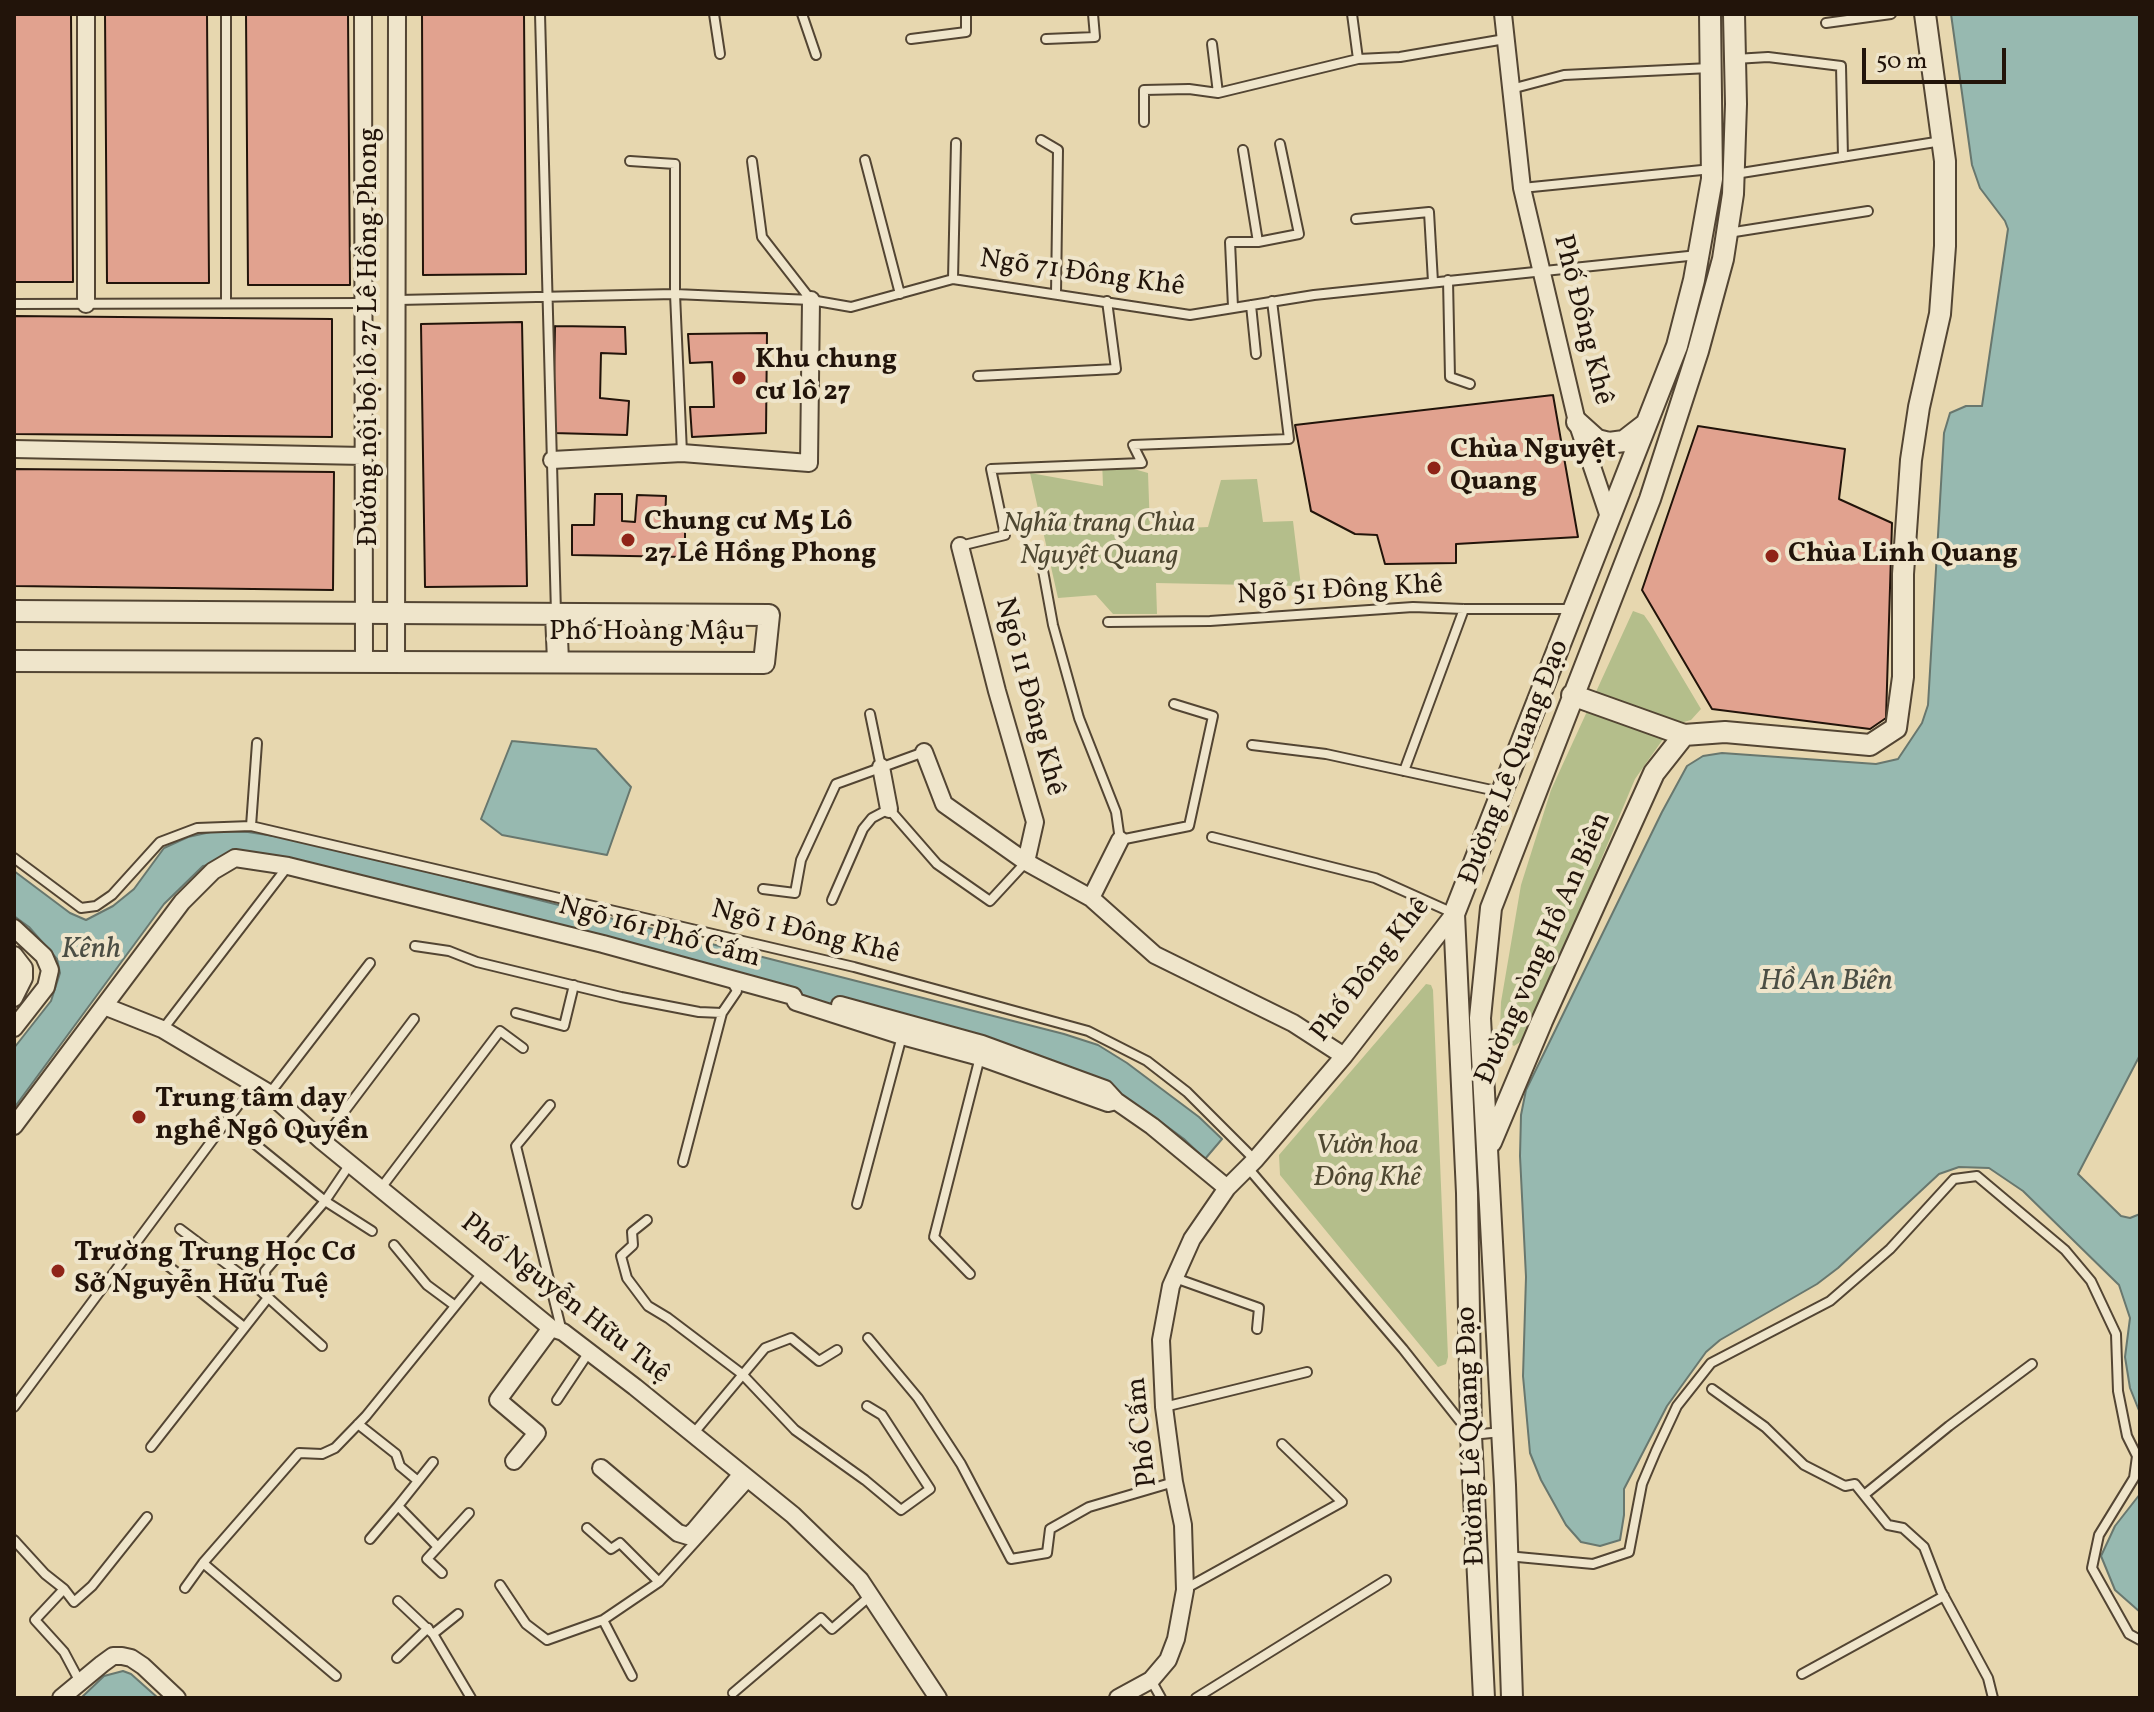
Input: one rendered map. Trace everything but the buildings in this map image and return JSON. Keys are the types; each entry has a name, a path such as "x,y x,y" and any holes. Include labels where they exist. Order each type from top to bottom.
{"street":[{"path":"86,14 86,304"},
{"path":"363,14 364,660"},
{"name":"Đường nội bộ lô 27 Lê Hồng Phong","path":"396,660 397,14"},
{"name":"Phố Đông Khê","path":"1251,1164 1344,1056 1454,914 1609,517 1577,422 1522,188 1503,14"},
{"path":"1638,530 1609,517 1677,346 1699,255 1712,169 1710,14"},
{"name":"Đường Lê Quang Đạo","path":"1512,1698 1502,1432 1480,1018 1491,908 1638,530 1698,351 1723,259 1734,174 1734,14"},
{"path":"1572,695 1684,735 1725,732 1870,745 1896,728 1903,677 1903,574 1911,460 1919,407 1940,314 1945,246 1945,161 1925,14"},
{"path":"552,460 682,453 809,463 811,300"},
{"path":"1577,422 1597,440 1609,443 1624,441 1646,424"},
{"path":"14,449 364,456"},
{"name":"Ngõ 11 Đông Khê","path":"960,546 1035,822 1026,862"},
{"name":"Phố Hoàng Mậu","path":"14,611 769,615 764,663 14,661"},
{"path":"556,614 558,661"},
{"name":"Đường vòng Hồ An Biên","path":"1467,1193 1654,773 1684,735"},
{"path":"924,752 944,804 1026,862 1091,898 1155,955 1293,1023 1344,1056"},
{"path":"881,767 889,809"},
{"path":"1091,898 1120,840"},
{"name":"Ngõ 161 Phố Cấm","path":"14,1126 182,902 213,871 235,858 288,866 603,944 732,981 793,996 799,993 866,1019"},
{"path":"1454,914 1491,908"},
{"name":"Đường Lê Quang Đạo","path":"1454,914 1467,1193 1471,1435 1484,1698"},
{"path":"14,928 44,956 50,970 46,987 14,1028"},
{"path":"14,955 24,968 24,978 14,998"},
{"name":"Phố Nguyễn Hữu Tuệ","path":"104,1006 162,1029 269,1093 322,1141 482,1273 635,1387 793,1515 860,1580 938,1698"},
{"path":"866,1019 902,1036 981,1051"},
{"path":"866,1019 1105,1089 1227,1188"},
{"name":"Phố Cấm","path":"1118,1698 1151,1680 1168,1660 1176,1639 1185,1590 1183,1525 1164,1407 1161,1340 1175,1278 1192,1239 1227,1188 1251,1164"},
{"path":"514,1461 537,1433 498,1400 557,1330"},
{"path":"601,1468 678,1533 688,1536 746,1477"},
{"path":"61,1698 113,1656 131,1658 177,1698"}],"lane":[{"path":"226,14 226,303"},
{"path":"540,14 556,614"},
{"path":"714,14 720,54"},
{"path":"802,14 816,55"},
{"path":"911,39 966,32 966,14"},
{"path":"1046,39 1095,37 1093,14"},
{"path":"1352,14 1358,59"},
{"path":"1826,23 1891,14"},
{"path":"1144,122 1144,90 1189,89 1218,93 1358,59 1400,57 1505,39"},
{"path":"1212,44 1218,93"},
{"path":"1735,59 1768,57 1841,66 1843,157"},
{"path":"1510,90 1564,75 1710,68"},
{"path":"1041,140 1058,150 1056,294"},
{"path":"1734,174 1943,141"},
{"path":"953,279 956,143"},
{"path":"1233,307 1230,242 1258,242 1299,234 1280,144"},
{"path":"1243,150 1258,242"},
{"path":"865,160 900,294"},
{"path":"630,161 675,164 675,294 682,453"},
{"path":"752,161 762,237 811,300"},
{"path":"1522,188 1712,169"},
{"path":"1727,233 1868,211"},
{"path":"1356,219 1429,212 1433,282"},
{"name":"Ngõ 71 Đông Khê","path":"398,300 675,294 811,300 851,307 953,279 1190,315 1272,301 1448,280 1699,255"},
{"path":"1448,280 1450,377 1470,384"},
{"path":"978,376 1116,369 1107,301"},
{"path":"960,546 1005,535 991,469 1142,463 1133,445 1289,439 1272,301"},
{"path":"14,304 364,303"},
{"path":"1251,305 1256,354"},
{"path":"1042,565 1053,625 1075,705 1116,812 1120,840 1189,826 1213,716 1174,704"},
{"name":"Ngõ 51 Đông Khê","path":"1108,622 1210,621 1372,608 1574,609"},
{"path":"1404,771 1464,609"},
{"path":"870,714 881,767"},
{"path":"251,826 257,743"},
{"path":"1252,745 1326,754 1502,793"},
{"path":"763,889 795,893 801,860 836,784 924,752"},
{"path":"832,900 863,829 872,818 889,809 937,864 990,901 1026,862"},
{"name":"Ngõ 1 Đông Khê","path":"14,858 81,908 96,906 112,895 160,842 197,828 251,826 854,967 1088,1031 1147,1061 1187,1092 1251,1164 1471,1435"},
{"path":"1212,837 1375,878 1454,914"},
{"path":"162,1029 288,866"},
{"path":"415,946 449,951 477,962 574,985 699,1012 722,1013"},
{"path":"269,1093 370,963"},
{"path":"683,1162 722,1013 737,991 732,981"},
{"path":"516,1013 564,1026 574,985"},
{"path":"322,1141 414,1019"},
{"path":"381,1188 500,1031 523,1048"},
{"path":"857,1204 902,1036"},
{"path":"970,1274 934,1237 981,1051"},
{"path":"14,1407 254,1084"},
{"path":"550,1105 516,1146 557,1330"},
{"path":"250,1140 297,1175 325,1201 372,1231"},
{"path":"151,1447 267,1299 265,1271 325,1201 350,1164"},
{"path":"1506,1556 1593,1564 1629,1552 1642,1484 1656,1451 1677,1406 1711,1363 1830,1301 1890,1249 1954,1179 1977,1176 2065,1250 2091,1281 2116,1334 2118,1391 2127,1436 2137,1456 2134,1478 2099,1535 2092,1568 2129,1634 2140,1640"},
{"path":"647,1220 632,1232 633,1245 621,1256 621,1263 627,1278 648,1306 742,1374 795,1430 901,1510 930,1489 882,1415 867,1406"},
{"path":"180,1229 252,1283 322,1346"},
{"path":"394,1245 427,1285 454,1305"},
{"path":"161,1260 244,1327"},
{"path":"185,1588 299,1453 322,1454 335,1448 358,1424 482,1273"},
{"path":"1175,1278 1259,1308 1257,1329"},
{"path":"692,1435 765,1348 791,1338 819,1361 837,1350"},
{"path":"868,1338 918,1398 961,1464 1011,1559 1047,1553 1050,1529 1089,1507 1174,1482"},
{"path":"557,1400 589,1352"},
{"path":"1864,1495 2032,1364"},
{"path":"1164,1407 1307,1372"},
{"path":"1712,1389 1765,1427 1804,1465 1845,1486 1855,1484 1888,1525 1903,1528 1924,1547 1944,1596 1988,1678 1993,1698"},
{"path":"358,1424 396,1454 400,1466 418,1481"},
{"path":"1471,1435 1502,1432"},
{"path":"1185,1590 1342,1502 1282,1444"},
{"path":"370,1539 433,1462"},
{"path":"500,1585 526,1624 547,1640 603,1620 659,1582 746,1477"},
{"path":"398,1506 438,1547"},
{"path":"442,1573 427,1559 469,1513"},
{"path":"14,1540 74,1602 92,1586 147,1517"},
{"path":"587,1528 611,1549 620,1543 659,1582"},
{"path":"203,1563 336,1676"},
{"path":"1196,1698 1386,1580"},
{"path":"64,1589 35,1620 64,1652 80,1682"},
{"path":"733,1693 821,1618 832,1629 871,1596"},
{"path":"1802,1674 1944,1596"},
{"path":"398,1601 431,1631 471,1698"},
{"path":"397,1658 458,1614"},
{"path":"603,1620 632,1676"},
{"path":"1151,1680 1161,1698"}],"green space":[{"name":"Nghĩa trang Chùa Nguyệt Quang","path":"1102,460 1148,473 1150,530 1208,527 1221,480 1257,479 1263,522 1293,521 1301,586 1156,583 1157,614 1113,614 1096,595 1058,598 1030,473 1103,486"},
{"path":"1633,611 1644,615 1651,625 1701,709 1691,720 1673,725 1635,779 1526,1038 1514,1046 1504,1039 1500,1027 1501,1002 1521,885 1551,790"},
{"name":"Vườn hoa Đông Khê","path":"1426,984 1431,985 1433,990 1448,1357 1446,1364 1438,1367 1280,1175 1279,1155"}],"water":[{"name":"Hồ An Biên","path":"1951,14 2140,14 2140,1055 2078,1174 2121,1216 2130,1218 2140,1214 2140,1413 2130,1388 2125,1357 2130,1318 2119,1285 2023,1191 1989,1168 1959,1167 1939,1174 1817,1284 1720,1340 1706,1352 1667,1406 1624,1489 1620,1540 1600,1546 1581,1542 1566,1525 1530,1453 1523,1376 1526,1277 1520,1156 1521,1115 1526,1090 1687,766 1703,756 1722,753 1876,764 1898,759 1922,723 1928,705 1944,433 1950,413 1966,406 1982,406 2008,229 1980,188 1972,165"},
{"path":"512,741 596,749 631,787 607,855 502,835 481,819"},
{"name":"Kênh","path":"215,831 248,832 312,842 1064,1034 1098,1045 1127,1063 1199,1117 1222,1139 1205,1159 1157,1119 1109,1091 717,979 225,862 203,866 164,904 14,1108 14,1048 51,1001 60,973 57,959 29,927 14,916 14,871 70,913 86,920 113,906 134,889 164,848 188,837"},
{"path":"2140,1494 2140,1612 2115,1590 2101,1556 2115,1526"},
{"path":"123,1671 131,1674 158,1698 81,1698 104,1676"}],"place":[{"name":"Khu chung cư lô 27","path":"739,378"},
{"name":"Chùa Nguyệt Quang","path":"1434,468"},
{"name":"Chung cư M5 Lô 27 Lê Hồng Phong","path":"628,540"},
{"name":"Chùa Linh Quang","path":"1772,556"},
{"name":"Trung tâm dạy nghề Ngô Quyền","path":"139,1117"},
{"name":"Trường Trung Học Cơ Sở Nguyễn Hữu Tuệ","path":"58,1271"}]}
